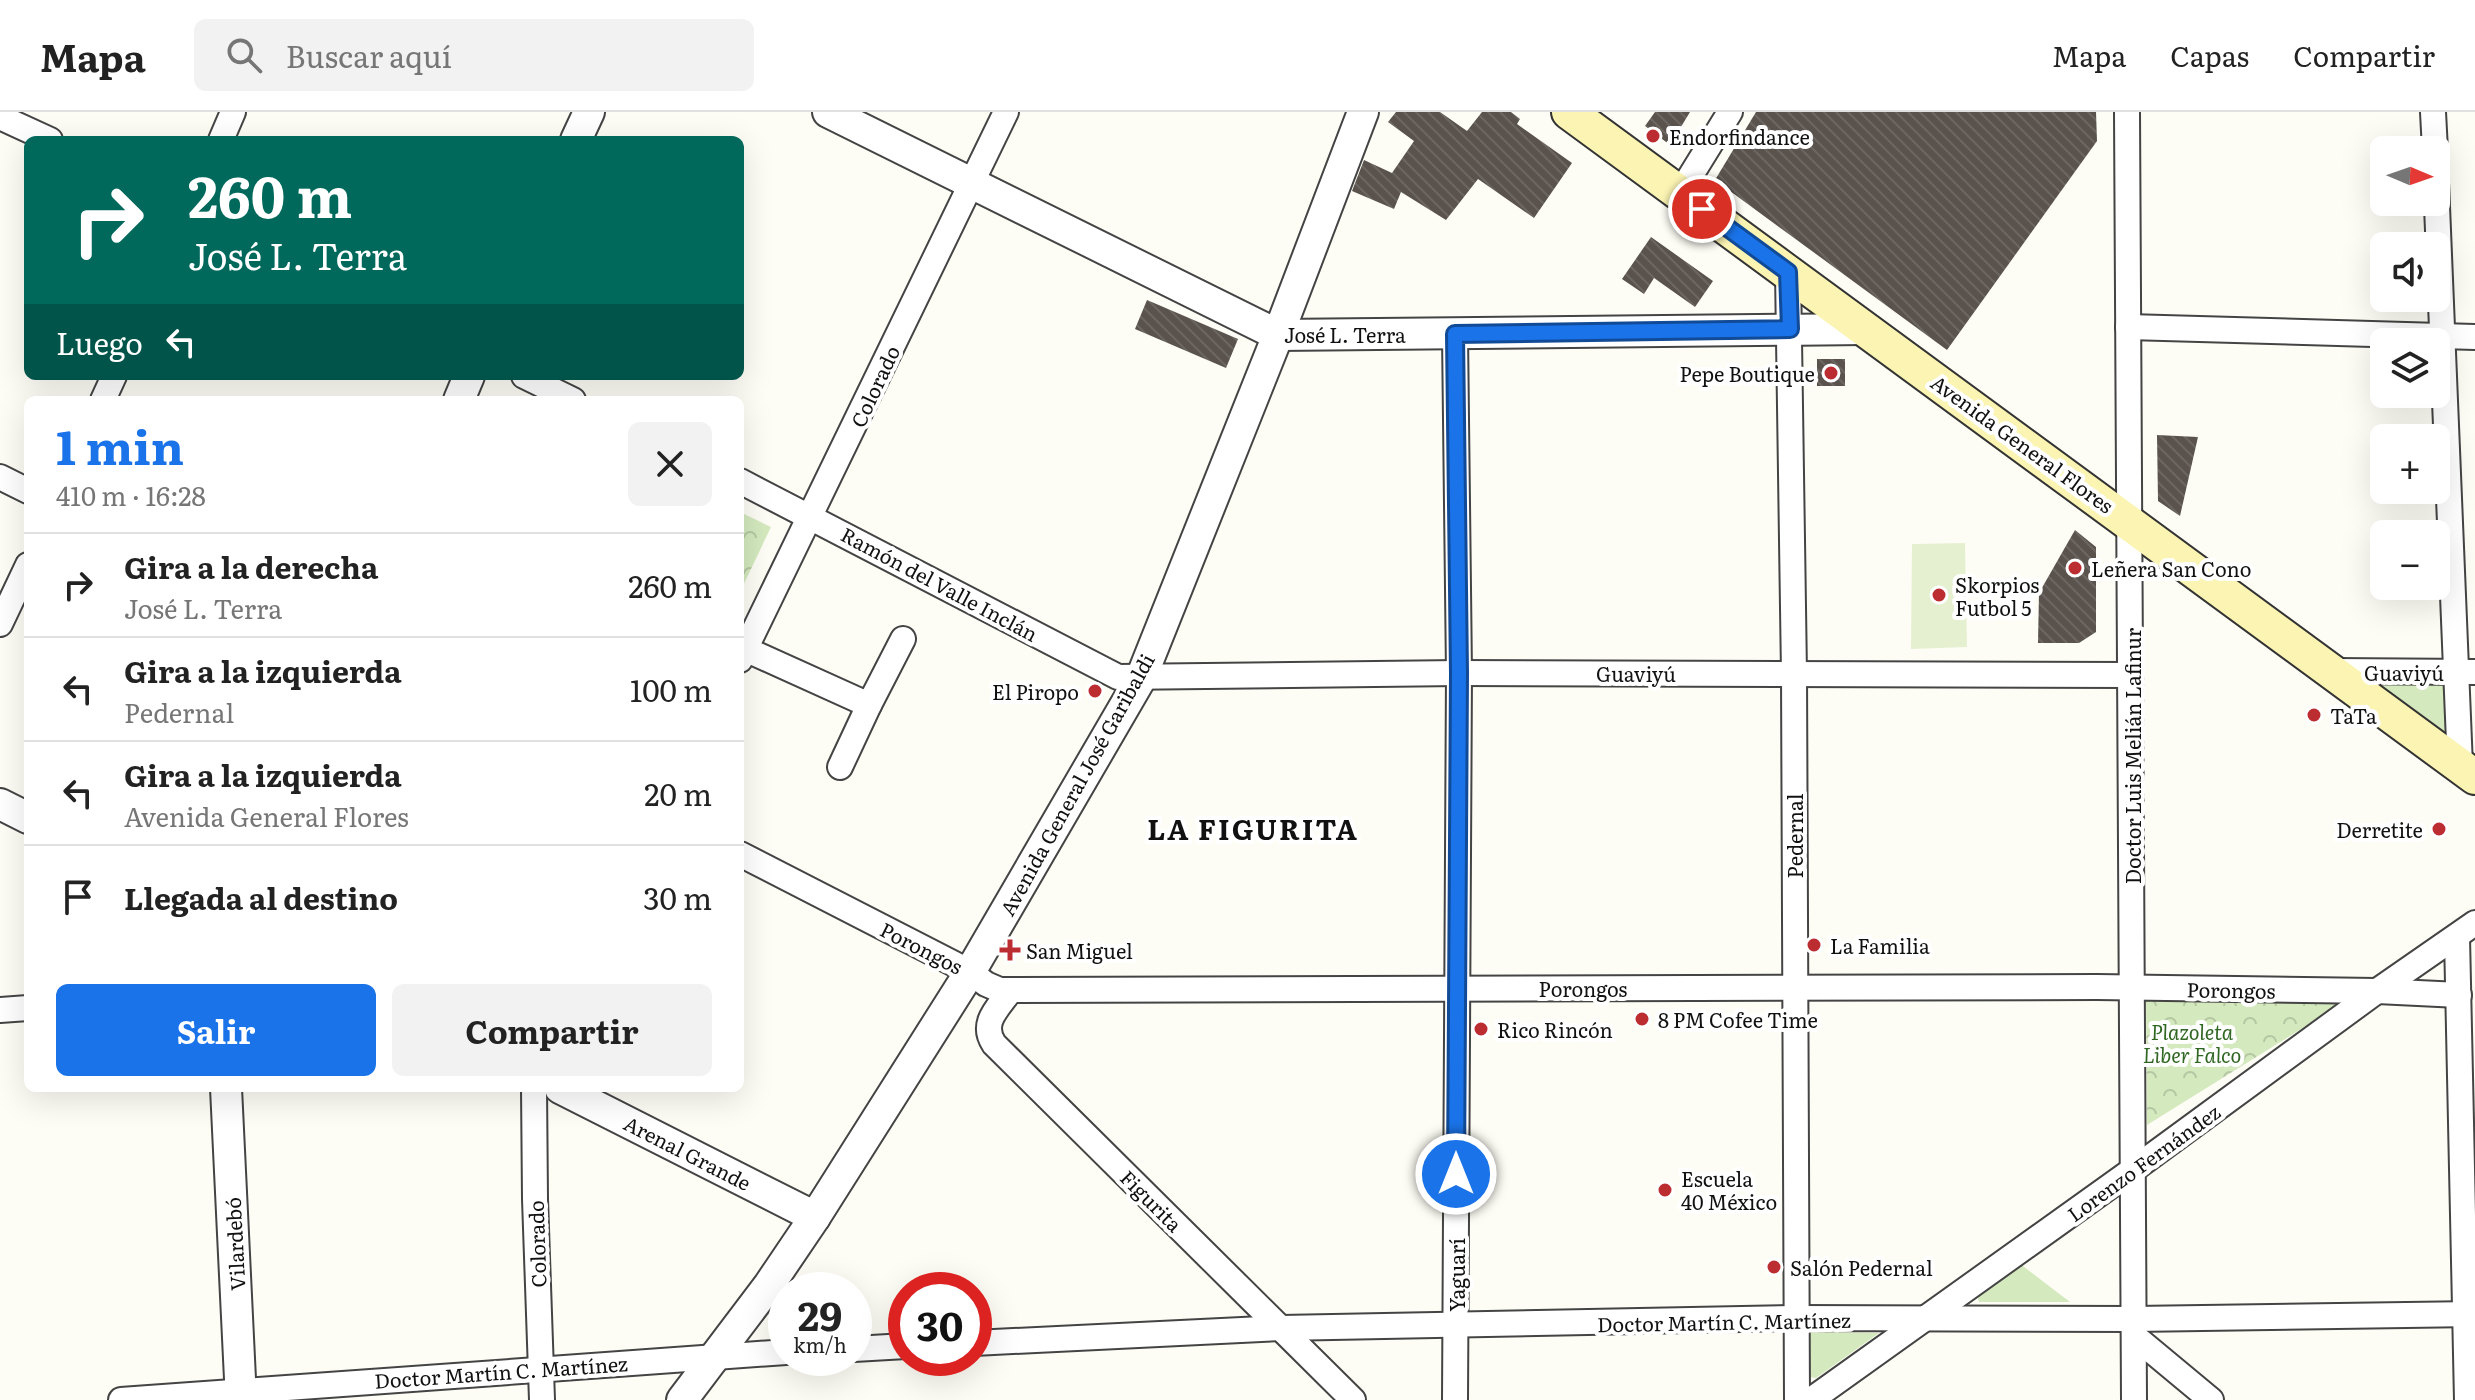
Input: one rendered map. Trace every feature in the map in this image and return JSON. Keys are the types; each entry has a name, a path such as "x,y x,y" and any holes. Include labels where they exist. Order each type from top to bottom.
{"main road":[{"name":"Avenida General Flores","path":"1569,112 2468,772"}],"street":[{"path":"223,136 233,112"},
{"path":"578,136 589,112"},
{"name":"José L. Terra","path":"828,112 1278,335 1865,329"},
{"name":"Colorado","path":"744,651 1006,112"},
{"name":"Avenida General José Garibaldi","path":"682,1400 718,1355 815,1217 970,972 1141,678 1363,112"},
{"path":"1680,193 1730,112"},
{"name":"Doctor Luis Melián Lafinur","path":"2127,112 2134,1400"},
{"path":"2433,112 2434,136"},
{"path":"0,117 41,136"},
{"path":"2438,216 2443,328"},
{"name":"Pedernal","path":"1788,272 1794,674 1797,1400"},
{"path":"2128,327 2370,335"},
{"name":"Yaguarí","path":"1455,334 1459,673 1455,1400"},
{"path":"2450,337 2475,337"},
{"path":"532,380 565,396"},
{"path":"2448,408 2466,672 2468,772"},
{"path":"0,477 24,489"},
{"name":"Ramón del Valle Inclán","path":"744,483 1118,677 1141,678"},
{"path":"0,624 24,573"},
{"path":"840,767 903,639"},
{"path":"744,656 869,705"},
{"name":"Guaviyú","path":"2333,671 2466,672"},
{"name":"Guaviyú","path":"1141,678 1459,673 2131,675"},
{"path":"0,804 24,816"},
{"name":"Porongos","path":"744,856 970,972 986,984 1010,991 2133,988 2459,995"},
{"path":"2466,930 2459,995 2471,1314 2467,1400"},
{"name":"Lorenzo Fernández","path":"1811,1400 2466,930"},
{"name":"Figurita","path":"1010,991 988,1025 988,1035 994,1044 1353,1400"},
{"path":"0,1010 24,1008"},
{"name":"Vilardebó","path":"226,1092 241,1395"},
{"name":"Colorado","path":"534,1092 542,1400"},
{"name":"Arenal Grande","path":"568,1092 815,1217"},
{"name":"Doctor Martín C. Martínez","path":"992,1342 1281,1328 1797,1318 1924,1319 2134,1328 2471,1314"},
{"path":"2134,1328 2211,1400"},
{"name":"Doctor Martín C. Martínez","path":"121,1400 241,1395 541,1368 768,1353"}],"green space":[{"path":"744,514 771,527 744,584"},
{"name":"Skorpios Futbol 5","path":"1965,543 1967,647 1911,649 1912,544"},
{"path":"2371,679 2448,681 2447,734"},
{"name":"Plazoleta Liber Falco","path":"2146,997 2346,1001 2147,1125"},
{"path":"2019,1263 2070,1302 1979,1302 1977,1294"},
{"path":"1810,1332 1879,1333 1816,1378 1809,1377"}],"building":[{"path":"1396,112 1440,112 1467,131 1482,112 1511,112 1520,119 1517,124 1572,163 1534,218 1478,179 1446,220 1401,192 1394,209 1352,191 1364,160 1392,173 1414,141 1388,122"},
{"path":"1655,112 1690,112 1670,145 1645,126"},
{"path":"1756,112 2096,112 2097,141 1947,350 1715,180"},
{"path":"1651,237 1713,281 1695,307 1654,278 1644,294 1622,279"},
{"path":"1147,300 1238,339 1226,368 1135,329"},
{"name":"Pepe Boutique","path":"1817,359 1845,359 1845,386 1817,386"},
{"path":"2157,435 2198,437 2180,516 2158,501"},
{"name":"Leñera San Cono","path":"2075,530 2096,547 2096,632 2079,643 2038,643 2039,593"}],"place":[{"name":"Endorfindance","path":"1653,136"},
{"name":"Pepe Boutique","path":"1831,373"},
{"name":"Leñera San Cono","path":"2075,568"},
{"name":"Skorpios Futbol 5","path":"1939,595"},
{"name":"El Piropo","path":"1095,691"},
{"name":"TaTa","path":"2314,715"},
{"name":"Derretite","path":"2439,829"},
{"name":"La Familia","path":"1814,945"},
{"name":"San Miguel","path":"1010,950"},
{"name":"8 PM Cofee Time","path":"1642,1019"},
{"name":"Rico Rincón","path":"1481,1029"},
{"name":"Escuela 40 México","path":"1665,1190"},
{"name":"Salón Pedernal","path":"1774,1267"}],"district":[{"name":"LA FIGURITA","path":"1253,828"}],"route":[{"path":"1456,1174 1459,673 1455,334 1790,329 1788,272 1702,209"}]}
